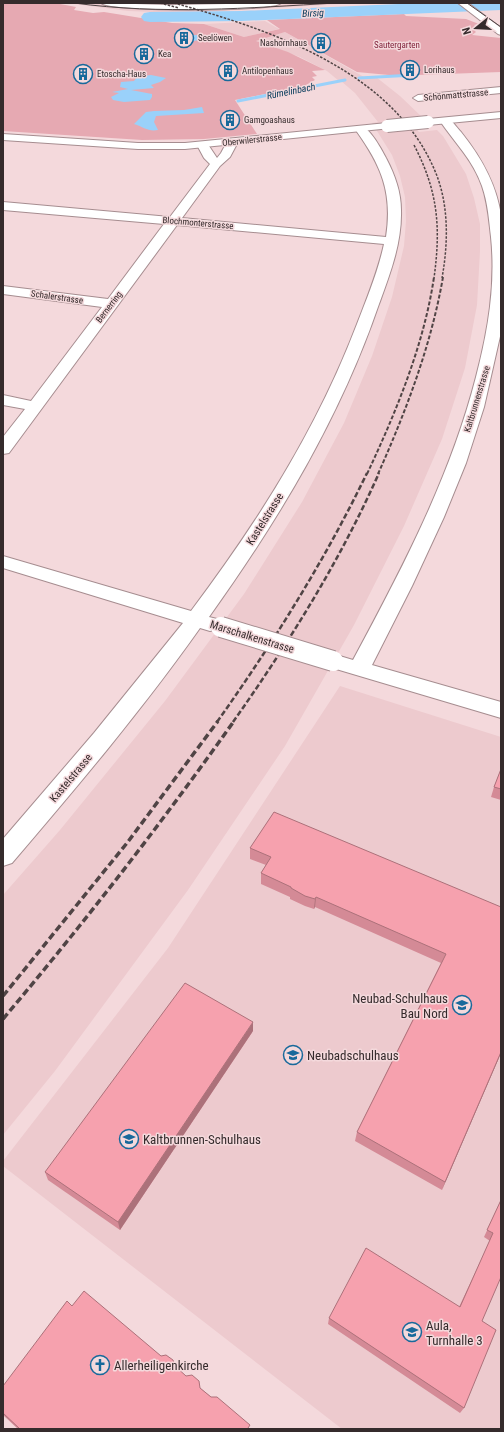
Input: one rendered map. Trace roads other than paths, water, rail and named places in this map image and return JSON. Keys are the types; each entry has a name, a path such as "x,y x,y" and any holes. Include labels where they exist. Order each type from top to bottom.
{"street":[{"path":"105,3 148,7 188,8 276,3"},
{"path":"462,3 501,32"},
{"path":"476,3 501,21"},
{"name":"Schönmattstrasse","path":"429,114 418,98 501,90"},
{"name":"Oberwilerstrasse","path":"3,137 138,146 203,145 387,126 429,114 443,121 501,116"},
{"name":"Kaltbrunnenstrasse","path":"359,669 427,535 456,464 475,410 492,345 498,300 500,260 496,224 495,187 458,136 443,121"},
{"name":"Kastelstrasse","path":"3,856 114,726 196,620 243,554 276,503 329,409 357,346 383,274 392,240 395,209 391,184 380,158 361,129"},
{"name":"Bernerring","path":"3,449 175,221 216,164 223,160 228,153 232,142"},
{"path":"203,145 210,158 216,164"},
{"name":"Blochmonterstrasse","path":"3,206 392,240"},
{"name":"Schalerstrasse","path":"3,290 112,304"},
{"path":"3,400 34,406"},
{"name":"Marschalkenstrasse","path":"3,562 501,710"}],"water":[{"path":"195,35 213,36 214,38 183,41 183,39"},
{"path":"151,75 166,78 151,85 154,88 131,90 152,94 150,100 124,102 113,100 111,97 119,93 112,92 128,89 120,87 121,82 134,81 137,77"},
{"path":"202,107 204,113 156,116 154,122 158,130 149,130 134,124 146,112 184,110"}],"waterway":[{"name":"Birsig","path":"494,5 501,9"},
{"name":"Birsig","path":"150,17 241,16 501,5"},
{"name":"Rümelinbach","path":"359,78 414,75"},
{"name":"Rümelinbach","path":"238,101 345,80"}],"tram line":[{"path":"74,3 107,7 172,10 336,3"},
{"path":"467,3 501,27"}],"railway":[{"path":"160,3 179,8"},
{"path":"174,3 251,27 290,42 327,61 362,83 393,109 418,140 437,176 441,188 444,201 446,227 442,278"},
{"path":"414,145 428,178 436,210 437,242 434,278"},
{"path":"367,474 408,378 423,328 434,277"},
{"path":"378,474 408,402 425,353 443,277"},
{"path":"217,722 258,662 316,569 334,538 367,473"},
{"path":"233,722 274,663 312,601 364,506 379,473"},
{"path":"3,996 127,843 218,721"},
{"path":"3,1019 122,873 234,721"}],"place":[{"name":"Seelöwen","path":"184,38"},
{"name":"Nashornhaus","path":"321,43"},
{"name":"Kea","path":"144,54"},
{"name":"Lorihaus","path":"410,70"},
{"name":"Antilopenhaus","path":"228,71"},
{"name":"Etoscha-Haus","path":"83,74"},
{"name":"Gamgoashaus","path":"230,120"},
{"name":"Neubad-Schulhaus Bau Nord","path":"462,1005"},
{"name":"Neubadschulhaus","path":"293,1055"},
{"name":"Kaltbrunnen-Schulhaus","path":"129,1139"},
{"name":"Aula, Turnhalle 3","path":"412,1332"},
{"name":"Allerheiligenkirche","path":"100,1365"}],"park label":[{"name":"Sautergarten","path":"397,45"}]}
